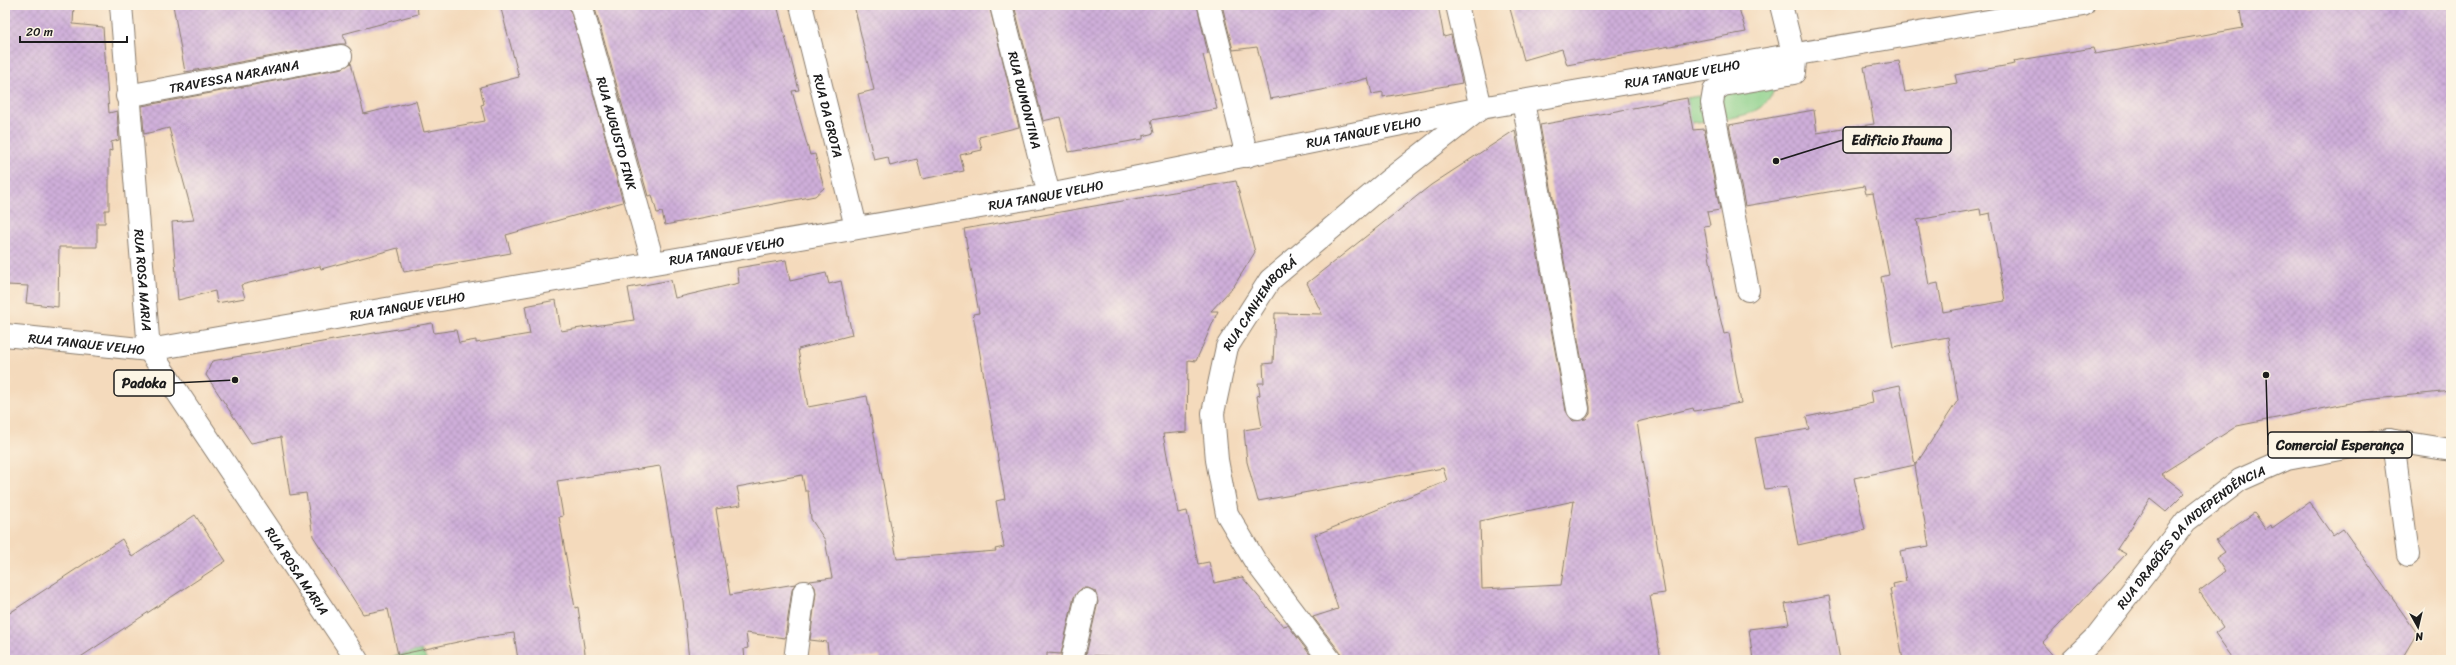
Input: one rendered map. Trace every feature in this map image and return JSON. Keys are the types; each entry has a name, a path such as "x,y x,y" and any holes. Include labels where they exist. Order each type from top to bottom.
{"street":[{"name":"RUA ROSA MARIA","path":"121,5 127,96 149,350 357,660"},
{"name":"RUA AUGUSTO FINK","path":"581,5 653,262"},
{"name":"RUA DA GROTA","path":"801,5 856,227"},
{"name":"RUA DUMONTINA","path":"1001,5 1050,195"},
{"path":"1209,5 1248,156"},
{"path":"1457,5 1481,108"},
{"path":"1748,290 1712,103 1714,91 1723,85 1794,73 1796,67 1794,55 1781,5"},
{"name":"RUA TANQUE VELHO","path":"5,335 149,350 856,227 1050,195 1481,108 2083,5"},
{"name":"TRAVESSA NARAYANA","path":"127,96 341,56"},
{"path":"1524,101 1578,409"},
{"name":"RUA CANHEMBORÁ","path":"1330,660 1255,561 1227,514 1217,460 1213,413 1227,347 1270,280 1388,180 1481,108"},
{"path":"2389,440 2395,456 2408,555"},
{"name":"RUA DRAGÕES DA INDEPENDÊNCIA","path":"2072,660 2096,637 2186,521 2240,480 2287,459 2389,440 2451,450"},
{"path":"795,660 804,592"},
{"path":"1072,660 1086,600"}],"green space":[{"path":"1776,82 1772,95 1765,104 1755,111 1730,118 1691,123 1687,98"},
{"path":"421,650 427,660 394,660 392,657"}],"building":[{"path":"5,5 74,5 73,24 103,27 109,113 117,111 119,140 111,142 112,151 109,150 109,210 105,210 105,223 97,223 97,247 59,247 58,307 26,303 28,286 7,285 8,275 5,275"},
{"path":"173,5 417,5 418,14 343,34 346,44 185,72"},
{"path":"500,5 569,5 623,202 506,235 511,253 404,272 398,248 321,269 320,266 241,285 245,298 217,303 215,291 178,300 172,222 194,220 169,128 144,134 142,106 343,68 351,63 364,114 416,101 424,132 485,121 481,105 484,104 480,87 519,77"},
{"path":"594,5 777,5 799,90 792,91 810,155 815,154 824,188 815,196 665,225 662,212 657,213 652,195 648,196"},
{"path":"854,5 989,5 1019,127 979,137 982,150 960,155 964,171 922,179 917,159 890,166 888,157 874,160 858,94 874,90"},
{"path":"1014,5 1197,5 1208,54 1203,55 1217,109 1151,120 1154,133 1143,136 1143,139 1069,152 1060,117 1043,121"},
{"path":"1222,5 1438,5 1444,37 1451,35 1462,83 1383,97 1383,92 1372,94 1368,78 1322,90 1270,99 1257,47 1233,50"},
{"path":"1509,5 1738,5 1746,32 1567,65 1562,49 1524,60"},
{"path":"2239,5 2451,5 2451,391 2365,400 2237,426 2161,474 2185,493 2166,512 2150,499 2117,549 2126,554 2042,643 2057,660 1903,660 1890,589 1894,588 1893,584 1906,581 1900,551 1929,546 1915,466 1958,400 1948,337 1893,347 1881,277 1889,275 1873,193 1866,194 1864,186 1745,206 1729,125 1814,110 1817,133 1874,124 1864,67 1899,61 1905,92 1957,83 1955,75 2015,64 2014,61 2093,48 2095,54 2243,28","holes":["1980,209 1981,215 1990,213 2005,301 1943,312 1938,283 1929,285 1917,220"]},
{"path":"1687,98 1693,130 1704,129 1720,210 1707,212 1710,225 1704,226 1719,313 1724,334 1729,333 1741,403 1694,411 1693,408 1637,422 1665,593 1650,595 1661,660 1342,660 1340,652 1313,617 1338,609 1315,535 1447,481 1443,468 1258,501 1247,462 1244,430 1262,427 1257,396 1260,395 1258,383 1264,383 1263,364 1273,363 1275,313 1322,314 1307,283 1431,185 1515,130 1566,411 1573,421 1586,419 1590,414 1590,407 1540,125","holes":["1574,501 1561,585 1482,589 1480,521"]},
{"path":"1236,181 1255,252 1234,286 1211,311 1218,311 1196,361 1188,360 1187,432 1163,434 1178,513 1187,511 1198,564 1209,562 1214,583 1242,577 1283,626 1288,625 1314,660 1148,660 1147,658 1086,655 1098,602 1095,591 1088,588 1082,588 1074,597 1061,654 1047,653 1047,660 880,660 880,656 829,660 827,642 810,640 816,593 815,587 810,581 832,578 825,540 811,519 808,491 805,491 802,475 737,487 741,505 716,509 730,595 795,584 792,590 785,638 746,633 748,648 744,649 745,660 689,660 683,601 660,466 557,481 563,516 559,517 575,608 578,607 586,660 518,660 514,633 476,638 398,655 388,609 363,614 313,536 306,493 290,495 281,437 251,443 206,375 212,361 432,323 434,333 456,330 459,343 476,340 476,343 530,334 525,306 556,300 561,331 634,320 628,288 671,280 675,298 739,283 737,268 786,260 790,281 826,273 829,284 841,281 852,335 798,349 808,407 867,396 897,559 996,551 995,549 1004,547 996,501 1005,499 973,314 979,313 964,229"},
{"path":"1900,385 1915,465 1854,478 1865,530 1798,545 1787,486 1765,489 1755,438 1809,429 1806,417 1873,403 1871,391"},
{"path":"2309,502 2333,536 2343,529 2417,633 2401,660 2234,660 2215,633 2223,627 2199,591 2225,572 2216,558 2225,552 2216,540 2254,513 2266,529 2271,525 2272,528"},
{"path":"195,515 226,561 76,660 5,660 5,616 122,539 132,557"},
{"path":"1829,596 1840,660 1753,660 1749,629 1789,624 1785,604"}],"place":[{"name":"Edificio Itauna","path":"1776,161"},
{"name":"Comercial Esperança","path":"2266,375"},
{"name":"Padoka","path":"235,380"}]}
